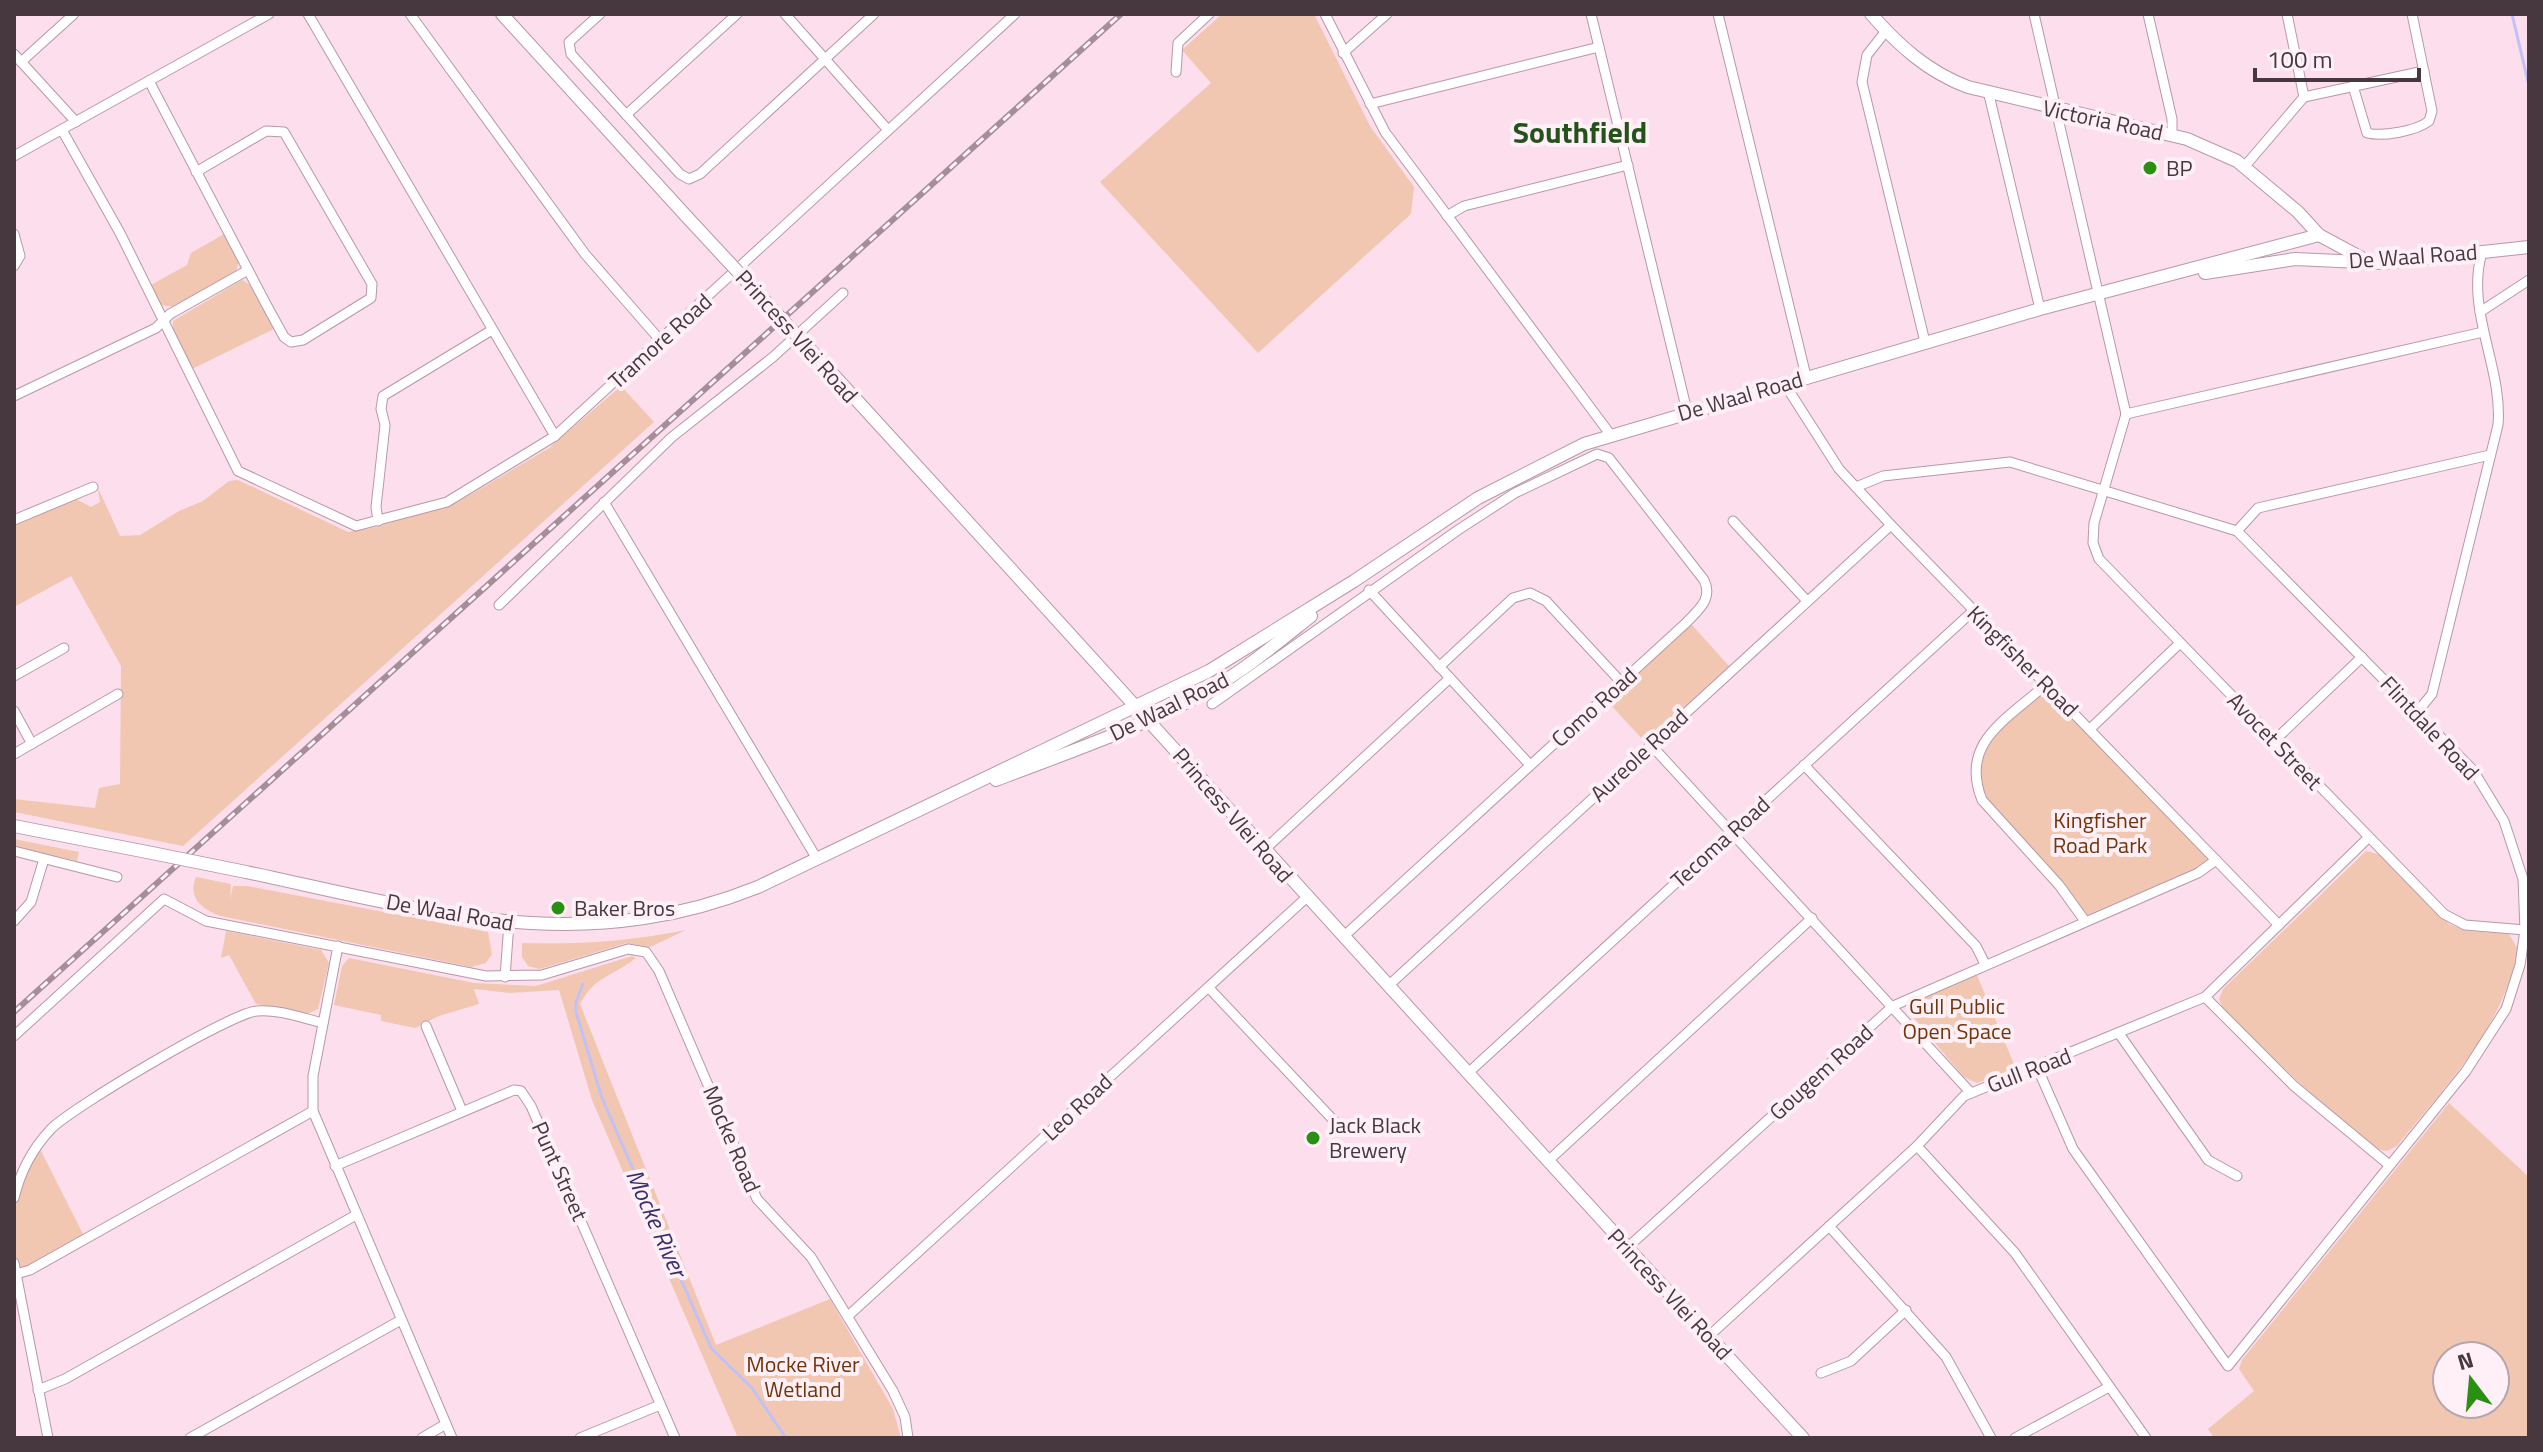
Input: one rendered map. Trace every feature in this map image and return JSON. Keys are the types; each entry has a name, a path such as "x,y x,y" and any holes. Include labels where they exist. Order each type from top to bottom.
{"main road":[{"name":"Princess Vlei Road","path":"502,14 1139,706 1306,898 1803,1438"},
{"name":"Victoria Road","path":"1871,14 1928,68 1949,80 1989,95 2207,145 2245,166 2319,235 2371,263"},
{"name":"De Waal Road","path":"14,826 509,923 589,926 671,915 741,894 1209,671 1354,581 1510,478 1610,434 2040,309 2155,281 2319,235"},
{"path":"2303,259 2319,235"},
{"name":"De Waal Road","path":"2155,281 2303,259 2371,263 2529,247"},
{"name":"De Waal Road","path":"962,791 1150,719 1237,673 1354,581"}],"street":[{"path":"74,14 18,58 76,122"},
{"path":"14,156 269,14"},
{"path":"308,14 555,436"},
{"path":"410,14 585,254 660,340"},
{"path":"600,14 573,38 569,48 574,59 680,174 695,177 874,14"},
{"path":"626,115 737,14"},
{"path":"785,14 888,130"},
{"name":"Tramore Road","path":"62,130 240,473 347,524 378,521 447,502 555,436 1015,14"},
{"path":"1176,72 1178,43 1209,14"},
{"path":"1325,14 1385,132 1610,434"},
{"path":"1343,53 1387,14"},
{"path":"1591,14 1687,411"},
{"path":"1718,14 1806,376"},
{"path":"2034,14 2101,294 2126,414 2483,332"},
{"path":"2148,14 2172,119 2172,135"},
{"path":"2287,14 2304,97"},
{"path":"2353,86 2367,133 2377,135 2421,127 2429,121 2432,111 2412,14"},
{"path":"1886,31 1867,55 1862,82 1925,342"},
{"path":"1370,104 1599,47"},
{"path":"2245,166 2304,97 2424,71"},
{"path":"149,81 196,172 282,334 291,342 303,340 366,303 373,294 372,284 284,132 266,131 196,172"},
{"path":"1989,95 2040,309"},
{"path":"1447,216 1464,206 1628,165"},
{"path":"14,234 20,256 14,266"},
{"path":"2418,711 2432,694 2499,414 2477,288 2482,252"},
{"path":"14,396 156,328 248,270"},
{"path":"2480,312 2529,280"},
{"path":"499,605 672,437 773,357 843,293"},
{"path":"378,521 376,507 385,425 381,409 383,396 492,330"},
{"name":"Kingfisher Road","path":"1784,383 1839,469 2279,925"},
{"name":"Avocet Street","path":"2126,414 2094,523 2093,543 2099,559 2444,914 2465,925 2525,930"},
{"name":"Como Road","path":"1343,937 1701,607 1707,587 1609,458 1601,453 1572,463 1515,493 1369,590"},
{"path":"2237,531 2258,508 2490,455"},
{"name":"Flintdale Road","path":"1856,487 1883,476 2010,462 2237,531 2473,770 2504,821 2523,879 2525,930 2520,965 2506,1009 2488,1040 2228,1366 2073,1149 2037,1067"},
{"path":"14,520 93,487"},
{"path":"604,502 817,859"},
{"path":"1733,521 1807,601"},
{"name":"Aureole Road","path":"1388,986 1891,525"},
{"path":"1212,704 1369,590 1530,765"},
{"path":"1439,667 1513,598 1530,593 1546,601 1621,682"},
{"name":"Tecoma Road","path":"1468,1073 1973,611"},
{"path":"2090,729 2180,643"},
{"path":"14,676 64,648"},
{"path":"2275,740 2362,657"},
{"path":"1264,850 1450,678"},
{"path":"2045,685 1986,738 1973,766 1975,783 1982,800 2059,885 2085,921"},
{"path":"14,754 118,694"},
{"path":"14,711 32,744"},
{"path":"1651,745 1971,1093"},
{"path":"1804,765 1976,946 1985,964"},
{"name":"Gull Road","path":"1709,1336 1971,1093 2120,1035 2205,997 2368,838"},
{"path":"14,851 117,877"},
{"path":"14,921 31,902 44,859"},
{"name":"Gougem Road","path":"1627,1248 1893,1006 2198,873 2216,860"},
{"name":"Leo Road","path":"848,1316 1306,898"},
{"name":"Mocke Road","path":"14,1036 164,899 206,921 473,974 505,977 542,975 628,949 638,949 651,956 757,1199 803,1246 848,1316 901,1406 908,1438"},
{"path":"1548,1161 1812,918"},
{"path":"505,977 509,923"},
{"path":"338,946 313,1076 313,1111 452,1438"},
{"path":"1209,988 1338,1125"},
{"path":"2205,997 2294,1086 2388,1164"},
{"path":"14,1198 22,1174 38,1145 59,1122 88,1101 255,1011 323,1023"},
{"path":"426,1026 462,1111"},
{"path":"2120,1035 2208,1160 2237,1176"},
{"name":"Punt Street","path":"335,1166 514,1090 526,1096 675,1438"},
{"path":"48,1438 15,1269 30,1270 313,1111"},
{"path":"1917,1146 2006,1241 2146,1438"},
{"path":"38,1390 65,1379 356,1215"},
{"path":"1829,1226 1946,1357 1991,1438"},
{"path":"1821,1373 1851,1361 1906,1310"},
{"path":"190,1438 401,1320"},
{"path":"2015,1438 2109,1387"},
{"path":"580,1438 660,1405"},
{"path":"422,1438 446,1424"}],"green space":[{"path":"1222,14 1314,14 1370,126 1414,187 1411,214 1258,353 1100,182 1211,83 1182,50"},
{"path":"224,234 239,261 236,272 174,307 161,305 151,285 187,265 191,253"},
{"path":"242,280 251,285 274,329 192,369 173,330 173,321"},
{"path":"621,386 654,422 183,846 14,812 14,799 95,808 99,788 120,784 121,666 71,576 14,607 14,524 76,499 91,507 100,502 98,488 120,536 140,535 179,511 203,501 229,481 238,480 348,532 376,527 458,502 549,448"},
{"path":"1691,624 1729,666 1646,743 1607,701"},
{"name":"Kingfisher Road Park","path":"2045,685 2216,860 2085,921 1982,800 1978,752"},
{"path":"14,839 79,852 77,861 14,846"},
{"path":"2366,851 2381,855 2449,924 2467,931 2509,934 2518,949 2511,978 2486,1030 2434,1101 2397,1146 2387,1151 2377,1149 2310,1093 2223,1009 2219,999 2223,989"},
{"path":"196,877 231,884 230,900 233,886 247,886 488,932 492,954 486,963 471,967 221,916 198,902 194,891"},
{"path":"686,930 650,947 627,943 540,969 528,966 522,957 522,943 604,941"},
{"path":"226,931 321,950 329,963 318,1009 307,1014 256,1004 229,955 221,958"},
{"name":"Mocke River Wetland","path":"632,956 636,958 598,982 580,1004 716,1345 830,1299 893,1409 901,1438 738,1438 592,1100 559,990 510,993 474,989 479,1004 439,1016 415,1028 381,1021 381,1015 334,1005 342,966 349,958 474,983 536,986"},
{"name":"Gull Public Open Space","path":"1976,973 2016,1069 1977,1083 1964,1077 1908,1011 1914,1000"},
{"path":"2449,1103 2529,1177 2529,1438 2214,1438 2208,1429 2254,1391 2239,1369 2242,1360"},
{"path":"38,1145 85,1238 16,1274 14,1198"}],"waterway":[{"path":"2512,14 2529,86"},
{"name":"Mocke River","path":"583,984 576,1002 576,1012 602,1098 711,1348 752,1388 786,1438"}],"railway":[{"path":"14,1012 1121,14"}],"place":[{"name":"BP","path":"2150,168"},
{"name":"Baker Bros","path":"558,908"},
{"name":"Jack Black Brewery","path":"1313,1138"}],"district":[{"name":"Southfield","path":"1580,133"}]}
